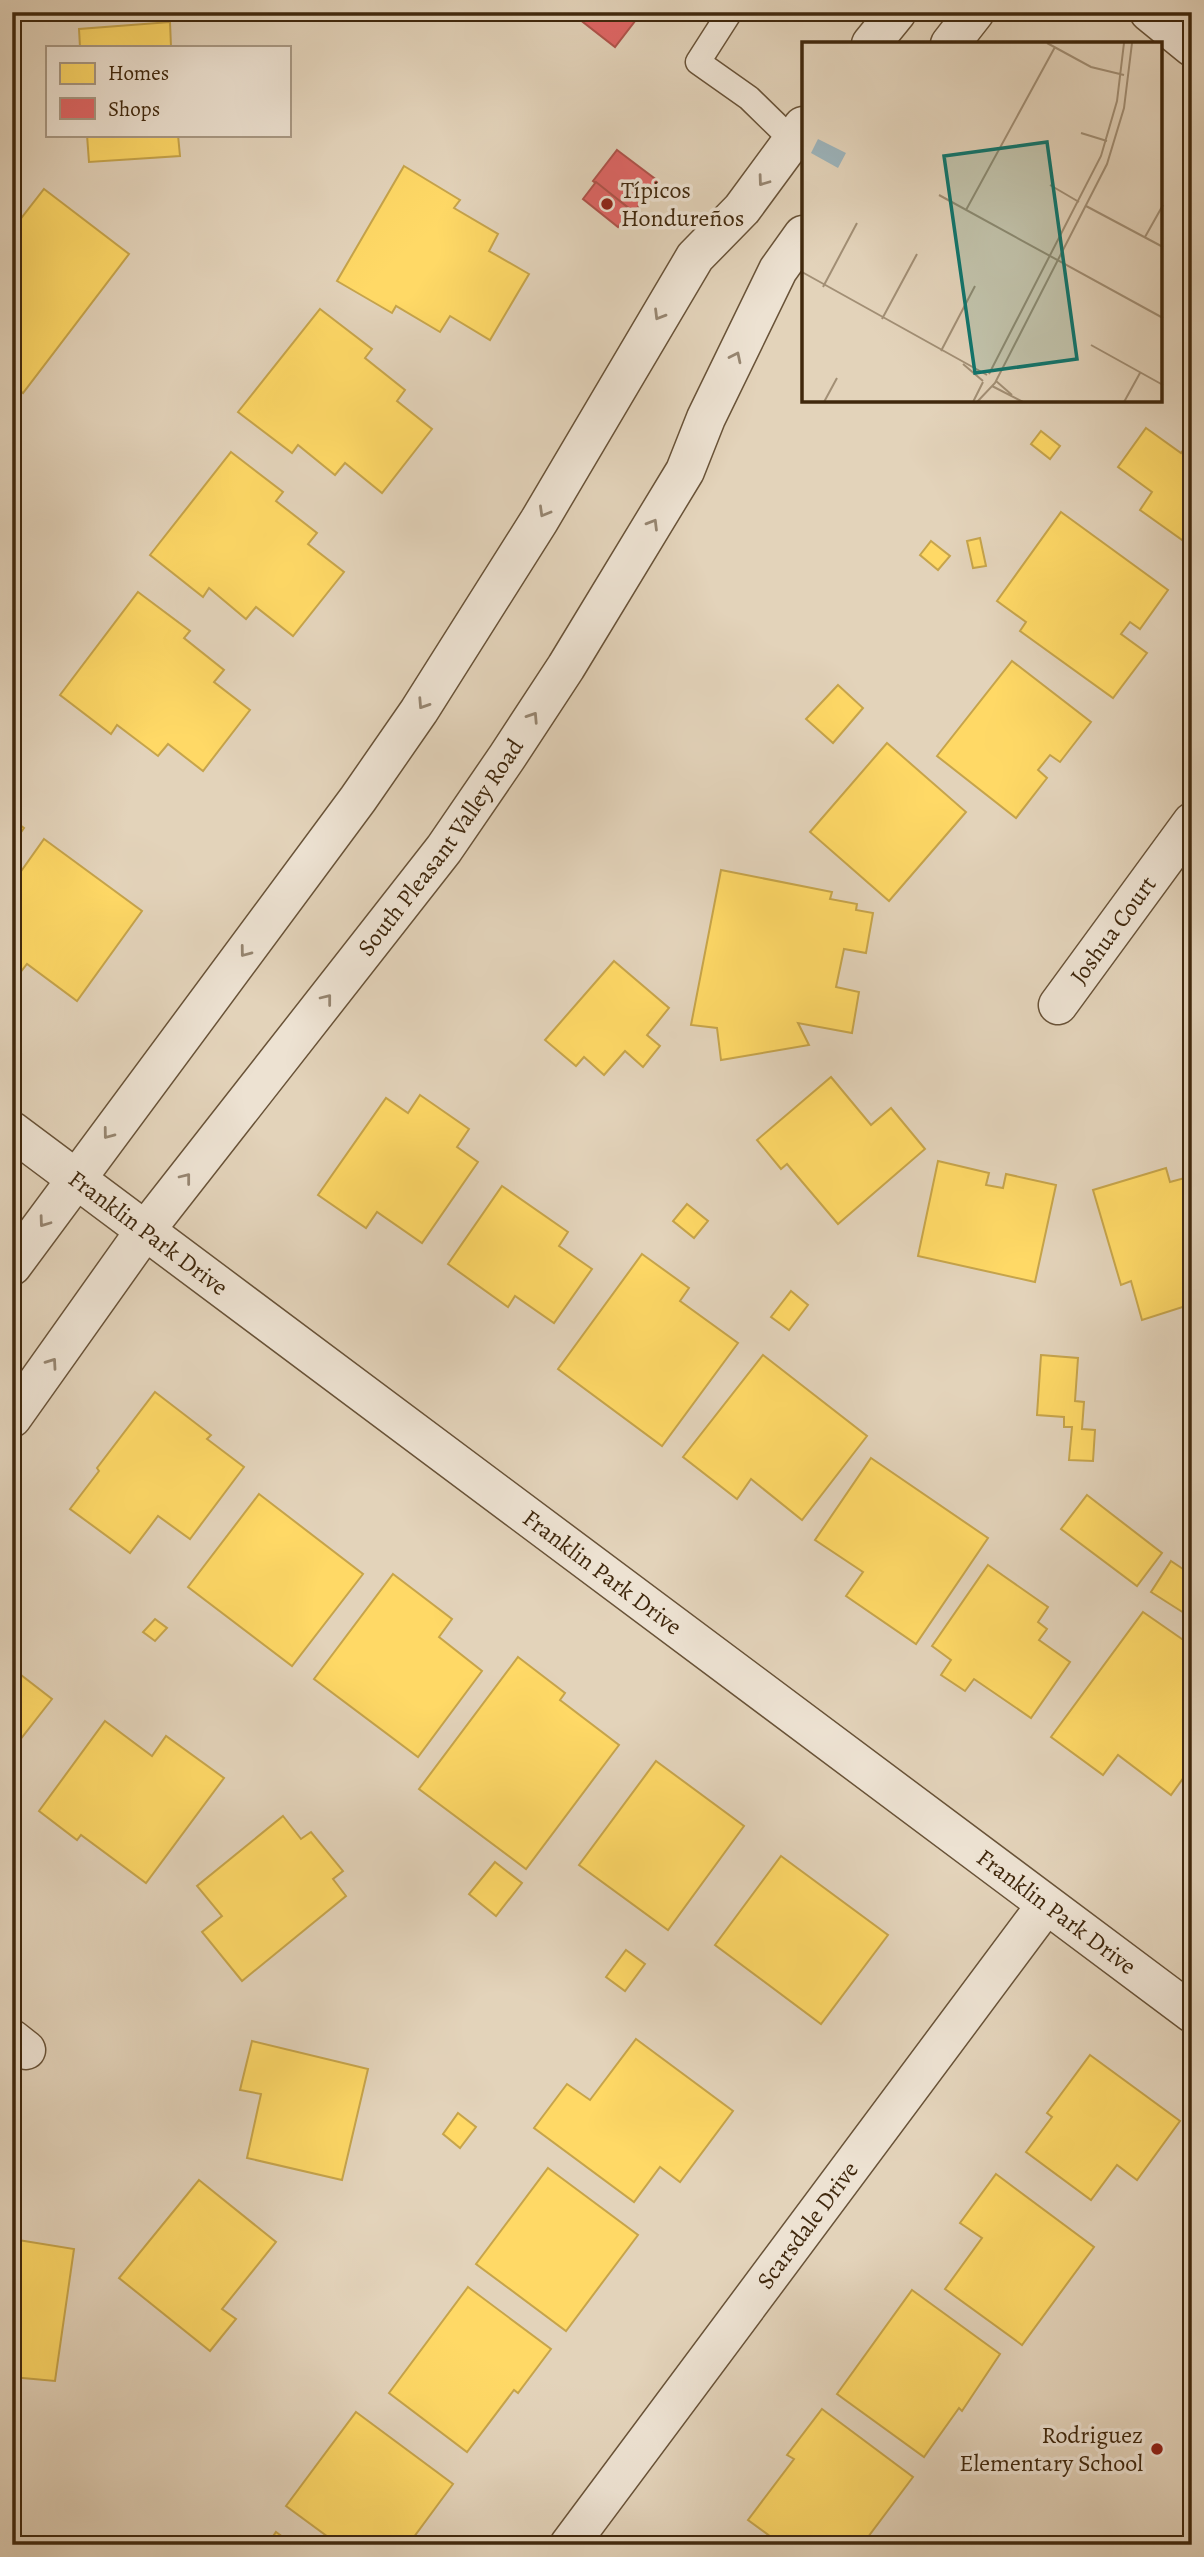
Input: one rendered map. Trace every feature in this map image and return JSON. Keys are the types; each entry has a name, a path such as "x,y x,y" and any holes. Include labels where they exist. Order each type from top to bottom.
{"street":[{"path":"873,42 897,12"},
{"path":"952,42 975,12"},
{"path":"1149,12 1192,47"},
{"path":"12,1266 286,898 404,733 539,521 663,307 695,257 742,209 798,133"},
{"name":"South Pleasant Valley Road","path":"12,1418 144,1232 444,849 507,757 573,656 685,471 706,418 778,270 802,235"},
{"name":"Joshua Court","path":"1058,1005 1192,822"},
{"name":"Franklin Park Drive","path":"12,1131 1192,2013"},
{"name":"Scarsdale Drive","path":"569,2545 1046,1905"}],"lane":[{"path":"730,12 698,62 798,133"}],"building: Homes":[{"path":"170,22 171,46 80,46 79,29"},
{"path":"87,136 178,136 180,156 89,162"},
{"path":"404,166 460,200 454,208 498,234 489,251 529,274 490,340 450,316 440,332 396,306 392,313 337,281"},
{"path":"44,189 129,254 23,393 12,385 12,230"},
{"path":"320,309 372,349 365,358 405,390 397,401 432,429 382,493 345,463 335,475 298,445 292,453 238,412"},
{"path":"1146,428 1181,453 1192,438 1192,547 1140,510 1152,492 1118,467"},
{"path":"1041,431 1060,446 1050,459 1031,444"},
{"path":"231,452 283,492 276,501 317,533 308,544 344,572 293,636 256,607 246,619 209,588 203,597 150,555"},
{"path":"1061,512 1168,590 1140,629 1130,622 1121,634 1147,653 1113,698 1020,631 1026,622 997,601"},
{"path":"980,538 986,566 973,568 967,541"},
{"path":"931,541 950,556 938,570 920,555"},
{"path":"138,592 190,631 184,638 224,670 214,682 250,710 203,771 168,744 158,756 117,725 111,734 60,695"},
{"path":"1012,661 1091,722 1060,762 1050,755 1038,770 1047,778 1016,818 937,756"},
{"path":"838,685 863,708 833,743 806,719"},
{"path":"887,743 966,812 889,901 810,832"},
{"path":"12,819 24,828 12,845"},
{"path":"44,839 142,911 77,1001 27,964 16,978 12,976 12,884"},
{"path":"721,870 832,892 830,899 857,904 856,910 873,913 866,953 844,949 836,987 859,992 852,1033 798,1023 809,1045 721,1060 717,1028 691,1025"},
{"path":"614,961 669,1008 647,1035 660,1046 643,1067 625,1051 604,1075 584,1057 576,1066 545,1040"},
{"path":"831,1077 871,1125 891,1108 925,1149 838,1224 787,1164 781,1169 757,1140"},
{"path":"420,1095 469,1129 457,1147 478,1162 422,1243 377,1212 366,1228 318,1195 386,1098 408,1113"},
{"path":"938,1161 989,1173 986,1185 1003,1188 1006,1174 1056,1185 1035,1282 918,1256"},
{"path":"1166,1168 1170,1182 1192,1176 1192,1304 1142,1320 1131,1281 1121,1285 1093,1190"},
{"path":"502,1186 568,1232 559,1246 592,1269 554,1323 515,1296 508,1307 448,1264"},
{"path":"687,1204 708,1221 694,1238 673,1221"},
{"path":"642,1254 689,1288 680,1301 738,1343 662,1446 558,1369"},
{"path":"791,1291 808,1305 789,1330 771,1317"},
{"path":"763,1355 867,1436 802,1520 751,1479 737,1499 683,1457"},
{"path":"1041,1355 1078,1358 1075,1401 1084,1402 1082,1429 1095,1430 1093,1461 1069,1460 1072,1427 1064,1427 1064,1417 1037,1415"},
{"path":"155,1392 211,1435 207,1439 244,1467 190,1539 158,1516 130,1553 70,1509 99,1471 97,1468"},
{"path":"871,1458 988,1538 916,1644 846,1596 863,1572 815,1540"},
{"path":"259,1494 363,1574 292,1666 188,1587"},
{"path":"1087,1495 1162,1553 1137,1586 1061,1529"},
{"path":"1171,1561 1192,1575 1192,1601 1184,1613 1151,1592"},
{"path":"988,1565 1048,1607 1038,1622 1047,1629 1039,1640 1070,1662 1031,1718 974,1679 965,1691 941,1675 951,1660 932,1646"},
{"path":"393,1574 452,1619 439,1637 482,1671 418,1757 314,1679"},
{"path":"1143,1612 1192,1646 1192,1766 1171,1795 1118,1755 1103,1775 1051,1737"},
{"path":"155,1619 167,1628 155,1641 143,1632"},
{"path":"518,1657 565,1693 560,1700 619,1745 526,1869 419,1789"},
{"path":"12,1668 52,1699 12,1750"},
{"path":"105,1721 152,1756 166,1736 224,1778 146,1883 81,1835 77,1840 39,1811"},
{"path":"656,1761 744,1826 668,1930 579,1865"},
{"path":"283,1816 301,1839 311,1832 343,1871 333,1879 346,1896 242,1981 202,1932 222,1916 197,1886"},
{"path":"781,1856 888,1935 821,2024 715,1945"},
{"path":"495,1862 522,1883 496,1916 469,1894"},
{"path":"626,1950 645,1964 625,1991 606,1977"},
{"path":"636,2039 733,2111 680,2182 660,2167 634,2202 534,2128 567,2084 590,2100"},
{"path":"252,2041 368,2069 342,2180 247,2158 261,2094 240,2090"},
{"path":"1090,2055 1180,2121 1137,2180 1117,2165 1091,2200 1026,2152 1052,2117 1047,2113"},
{"path":"458,2113 476,2127 460,2148 443,2134"},
{"path":"548,2168 638,2235 566,2331 476,2264"},
{"path":"996,2174 1094,2247 1022,2345 945,2289 982,2238 960,2223"},
{"path":"199,2180 276,2242 222,2309 236,2319 210,2351 119,2278"},
{"path":"12,2239 74,2249 55,2381 12,2377"},
{"path":"468,2287 551,2349 518,2393 514,2390 467,2452 389,2393"},
{"path":"912,2290 1000,2354 962,2411 959,2408 924,2457 837,2394"},
{"path":"822,2409 913,2477 862,2545 782,2545 748,2520 794,2459 787,2455"},
{"path":"356,2412 453,2484 408,2545 339,2545 286,2506"},
{"path":"276,2532 294,2545 267,2545"}],"building: Shops":[{"path":"570,12 642,12 615,47"},
{"path":"617,150 658,181 634,212 593,181"},
{"name":"Típicos Hondureños","path":"596,182 631,210 618,227 583,199"}],"place":[{"name":"Típicos Hondureños","path":"607,204"},
{"name":"Rodriguez Elementary School","path":"1157,2449"}]}
